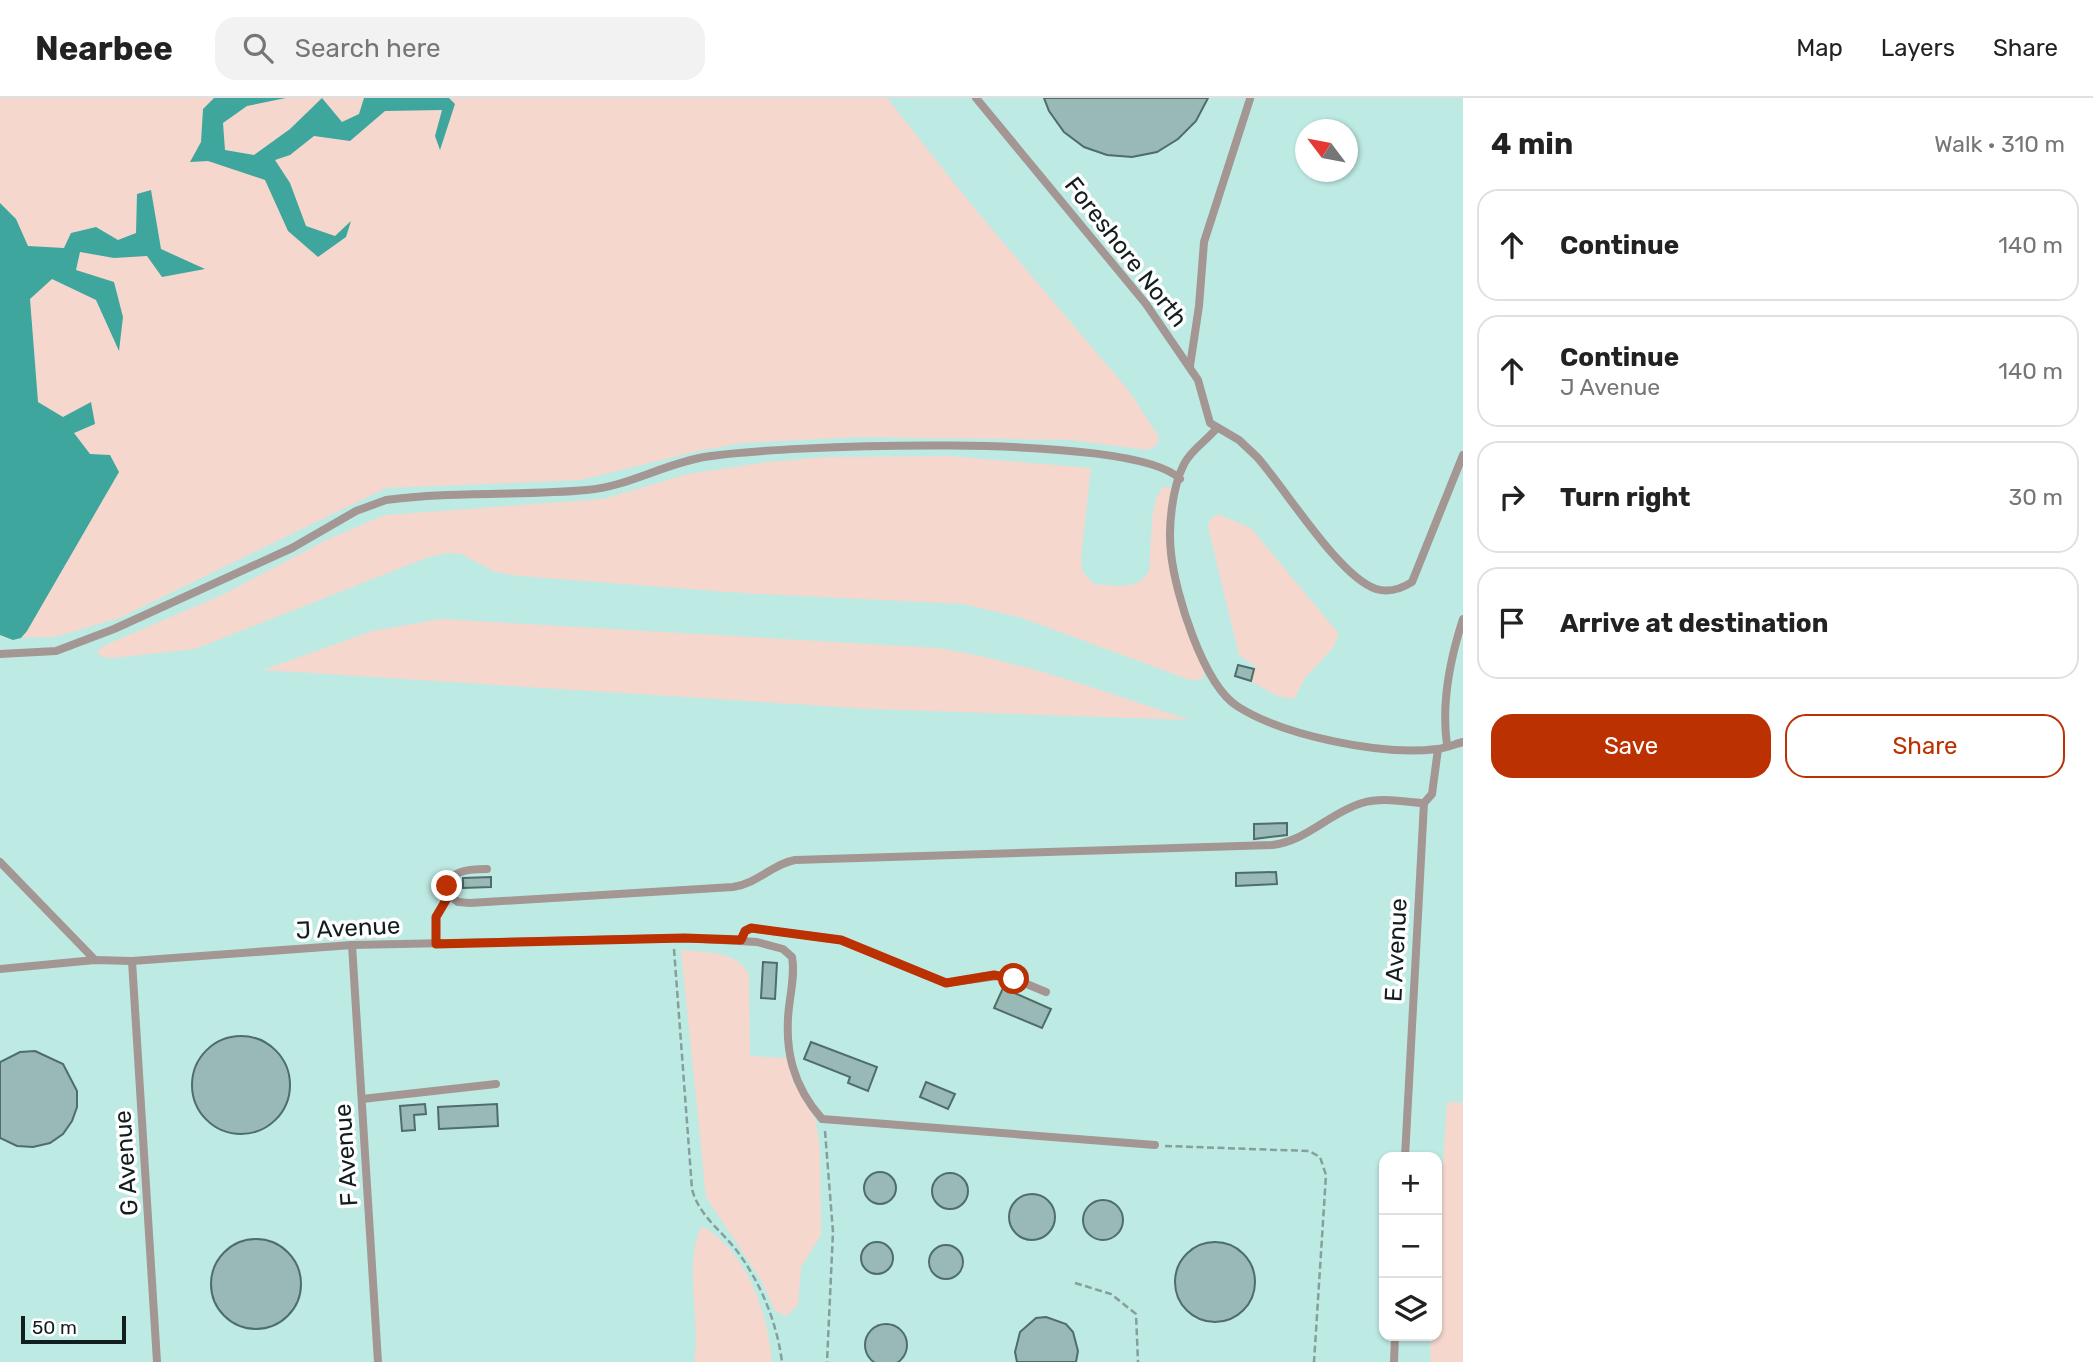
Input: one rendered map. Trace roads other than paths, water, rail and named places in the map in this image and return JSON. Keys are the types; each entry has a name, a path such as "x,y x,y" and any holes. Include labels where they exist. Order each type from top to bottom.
{"lane":[{"name":"Foreshore North","path":"976,98 1095,239 1190,366 1202,390 1210,423 1216,429"},
{"path":"1190,366 1199,306 1204,243 1250,99"},
{"path":"1463,455 1412,582 1395,590 1378,590 1352,573 1340,562 1252,452 1239,440 1216,429 1184,464 1170,537 1173,566 1199,649 1213,678 1231,702 1279,724 1339,743 1443,747 1463,742"},
{"path":"0,654 45,653 74,645 292,548 356,511 394,499 594,489 691,460 728,454 944,445 1009,446 1072,452 1163,468 1180,479"},
{"name":"E Avenue","path":"1405,1152 1424,803 1432,794 1443,747 1449,678 1463,619"},
{"path":"487,869 464,870 453,876 447,886 449,895 458,902 470,903 733,887 755,882 779,865 795,860 1285,844 1364,802 1385,800 1424,803"},
{"path":"0,862 95,960"},
{"path":"436,944 436,917 449,895"},
{"path":"1046,992 1005,975 946,983 841,940 751,928 745,931 741,940 774,946 792,957 787,1036 789,1059 797,1080 822,1119 1155,1145"},
{"name":"J Avenue","path":"0,970 95,960 132,961 352,945 673,938 741,940"},
{"name":"F Avenue","path":"352,945 378,1362"},
{"name":"G Avenue","path":"132,961 157,1362"},
{"path":"362,1100 496,1084"},
{"path":"1394,1362 1395,1341"}],"water":[{"path":"214,98 286,98 247,106 223,123 225,150 254,155 290,129 322,98 342,122 359,114 364,98 449,98 455,104 440,150 435,136 442,110 385,111 350,141 314,136 290,155 275,160 290,183 306,226 335,236 351,221 346,237 318,257 288,231 265,180 208,161 190,162 201,142 203,109"},
{"path":"151,190 161,249 205,269 162,277 147,256 114,258 80,252 76,270 114,282 123,317 119,351 96,300 52,279 30,299 38,402 63,417 91,402 95,424 74,433 90,454 110,455 119,472 27,631 21,638 13,640 0,635 0,203 16,219 28,246 64,248 71,233 96,227 118,240 136,233 137,194"}]}
